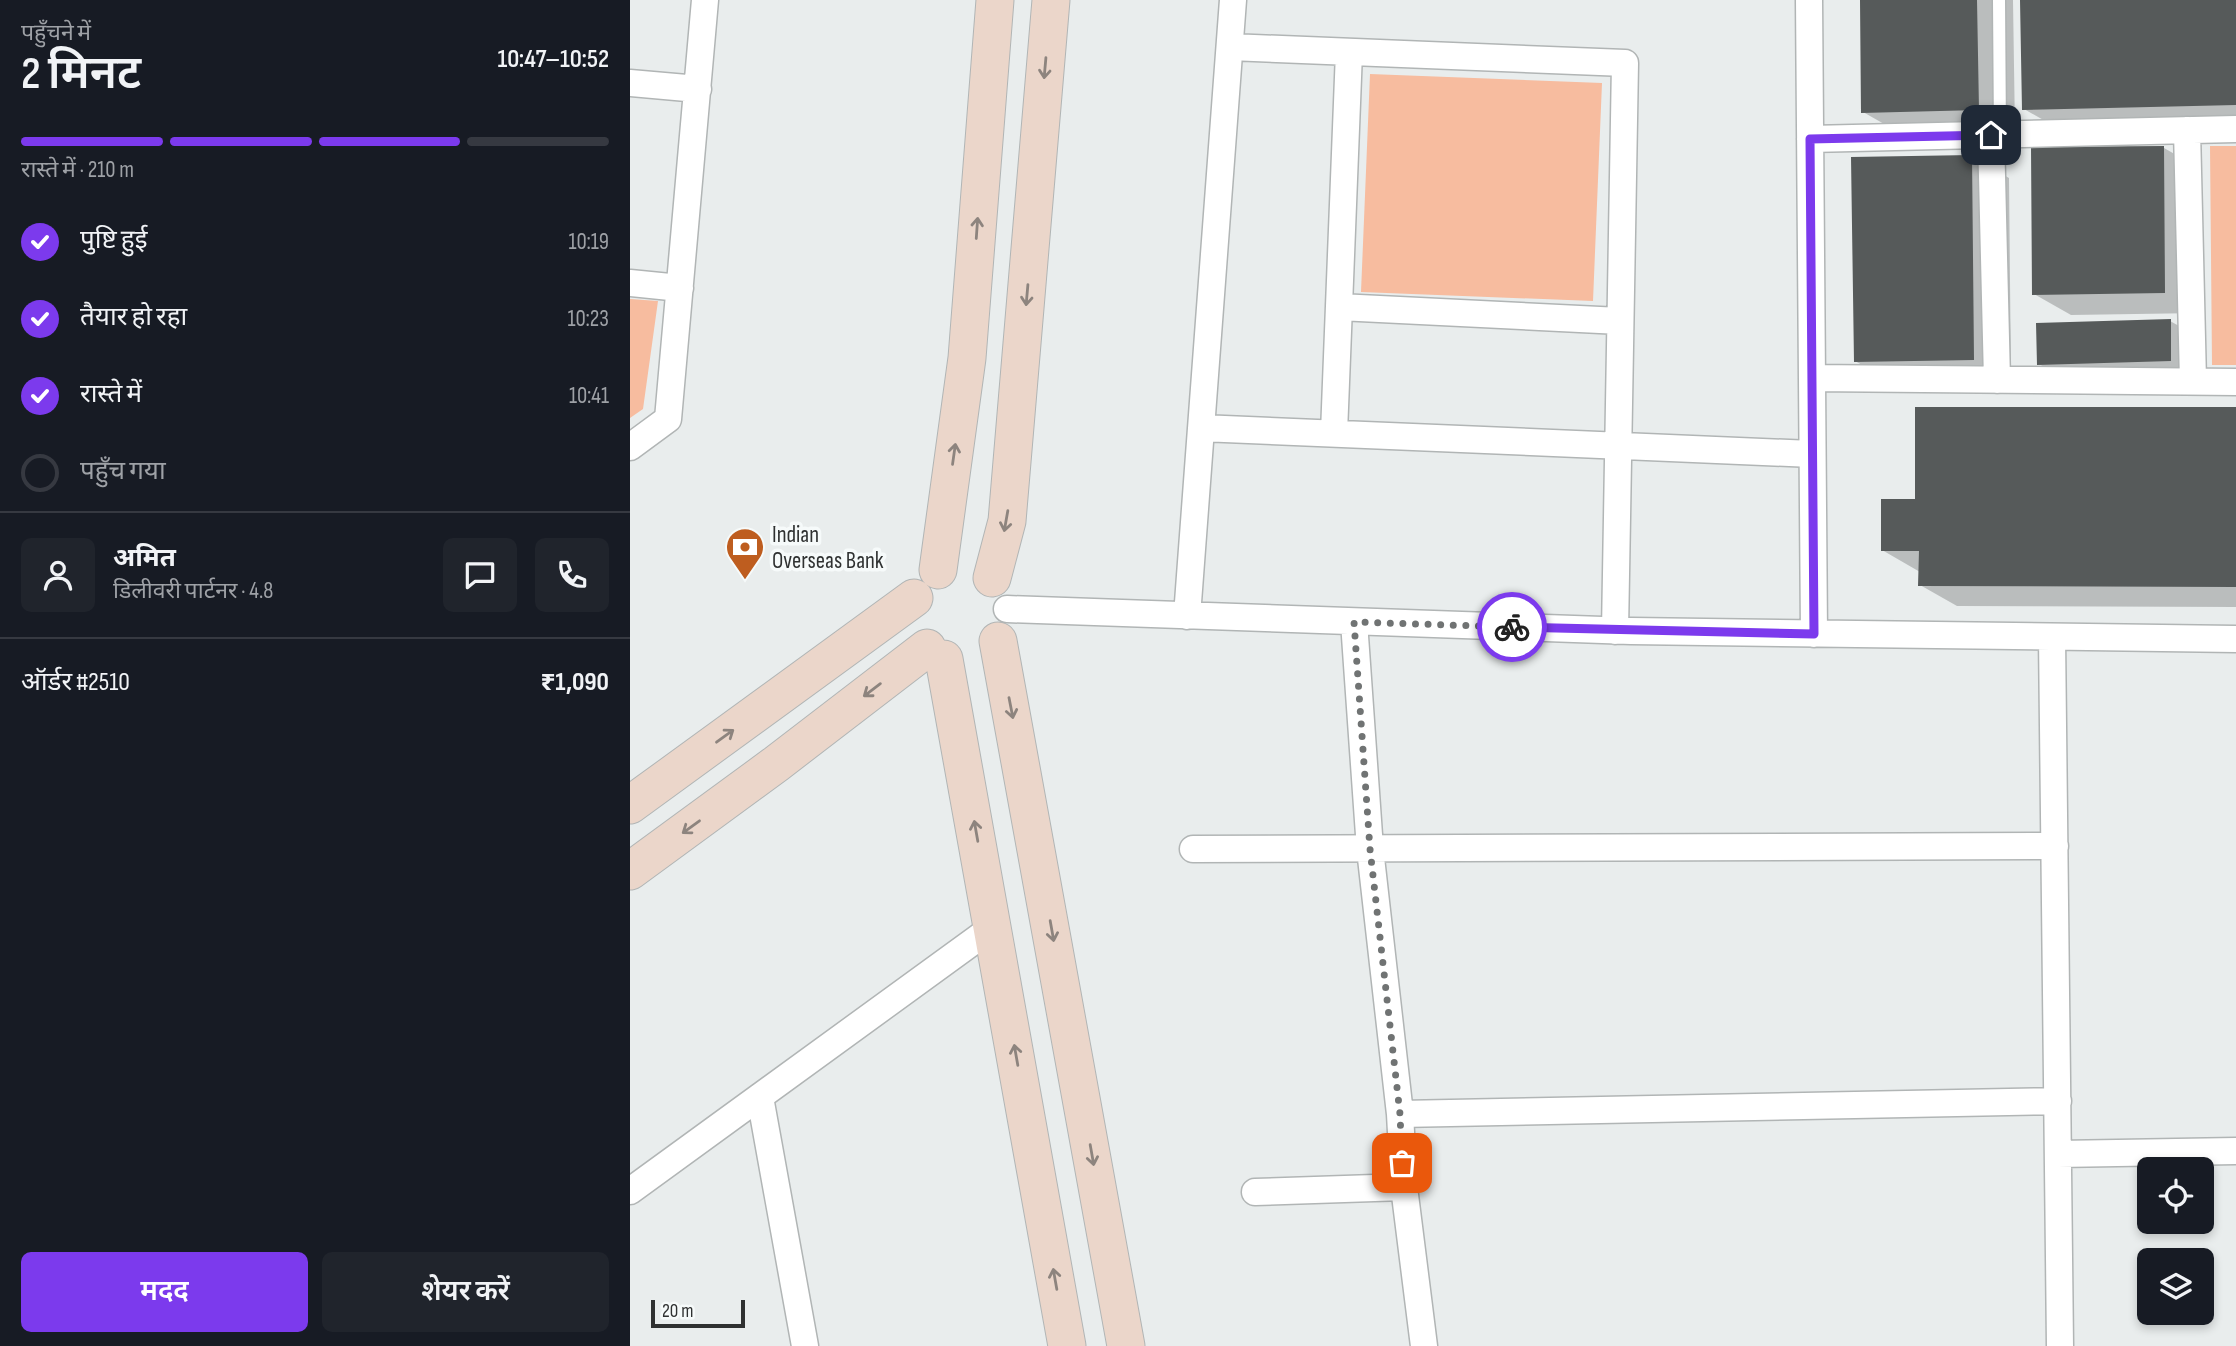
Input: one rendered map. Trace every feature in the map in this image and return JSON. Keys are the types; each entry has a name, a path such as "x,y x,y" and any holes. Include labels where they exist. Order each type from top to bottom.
{"street":[{"path":"630,447 668,418 705,0"},
{"path":"938,570 967,358 995,0"},
{"path":"1051,0 999,609 1126,1346"},
{"path":"1186,616 1233,0"},
{"path":"1809,0 1814,634"},
{"path":"1230,47 1625,63 1615,631"},
{"path":"1334,433 1349,52"},
{"path":"630,83 698,89"},
{"path":"1810,139 2236,129"},
{"path":"2187,130 2193,381"},
{"path":"1995,135 1997,380"},
{"path":"630,283 680,288"},
{"path":"1339,307 1620,321"},
{"path":"1812,378 2236,382"},
{"path":"1201,428 1812,454"},
{"path":"958,565 975,568 999,609 981,656 963,661 935,653 916,634 911,616 914,598 923,582 938,570 958,565"},
{"path":"630,805 914,598"},
{"path":"999,609 1615,631 2236,639"},
{"path":"1354,622 1370,849 1400,1114 1404,1187 1424,1346"},
{"path":"2052,637 2060,1346"},
{"path":"630,871 776,764 935,653"},
{"path":"935,653 993,927 1067,1346"},
{"path":"1193,849 2055,846"},
{"path":"630,1191 993,927"},
{"path":"760,1097 805,1346"},
{"path":"1400,1114 2058,1101"},
{"path":"2058,1154 2236,1151"},
{"path":"1255,1192 1404,1187"}],"lane":[{"path":"1995,135 1999,0"}],"shaded area":[{"path":"1370,74 1602,83 1593,301 1361,292"},
{"path":"2210,146 2236,146 2236,365 2212,365"},
{"path":"630,299 658,301 643,409 630,418"}],"building":[{"path":"1860,0 1977,0 1979,110 1861,113"},
{"path":"2020,0 2236,0 2236,105 2022,110"},
{"path":"2164,146 2165,293 2032,295 2031,147"},
{"path":"1972,155 1974,360 1854,362 1851,157"},
{"path":"2171,319 2171,361 2037,365 2036,323"},
{"path":"1915,407 2236,407 2236,587 1918,586 1919,551 1881,551 1881,499 1915,499"}],"way so far":[{"path":"1402,1163 1400,1114 1370,849 1354,622 1512,627"}],"place":[{"name":"Indian Overseas Bank","path":"745,581"}],"route":[{"path":"1512,627 1814,634 1810,139 1991,135"}]}
